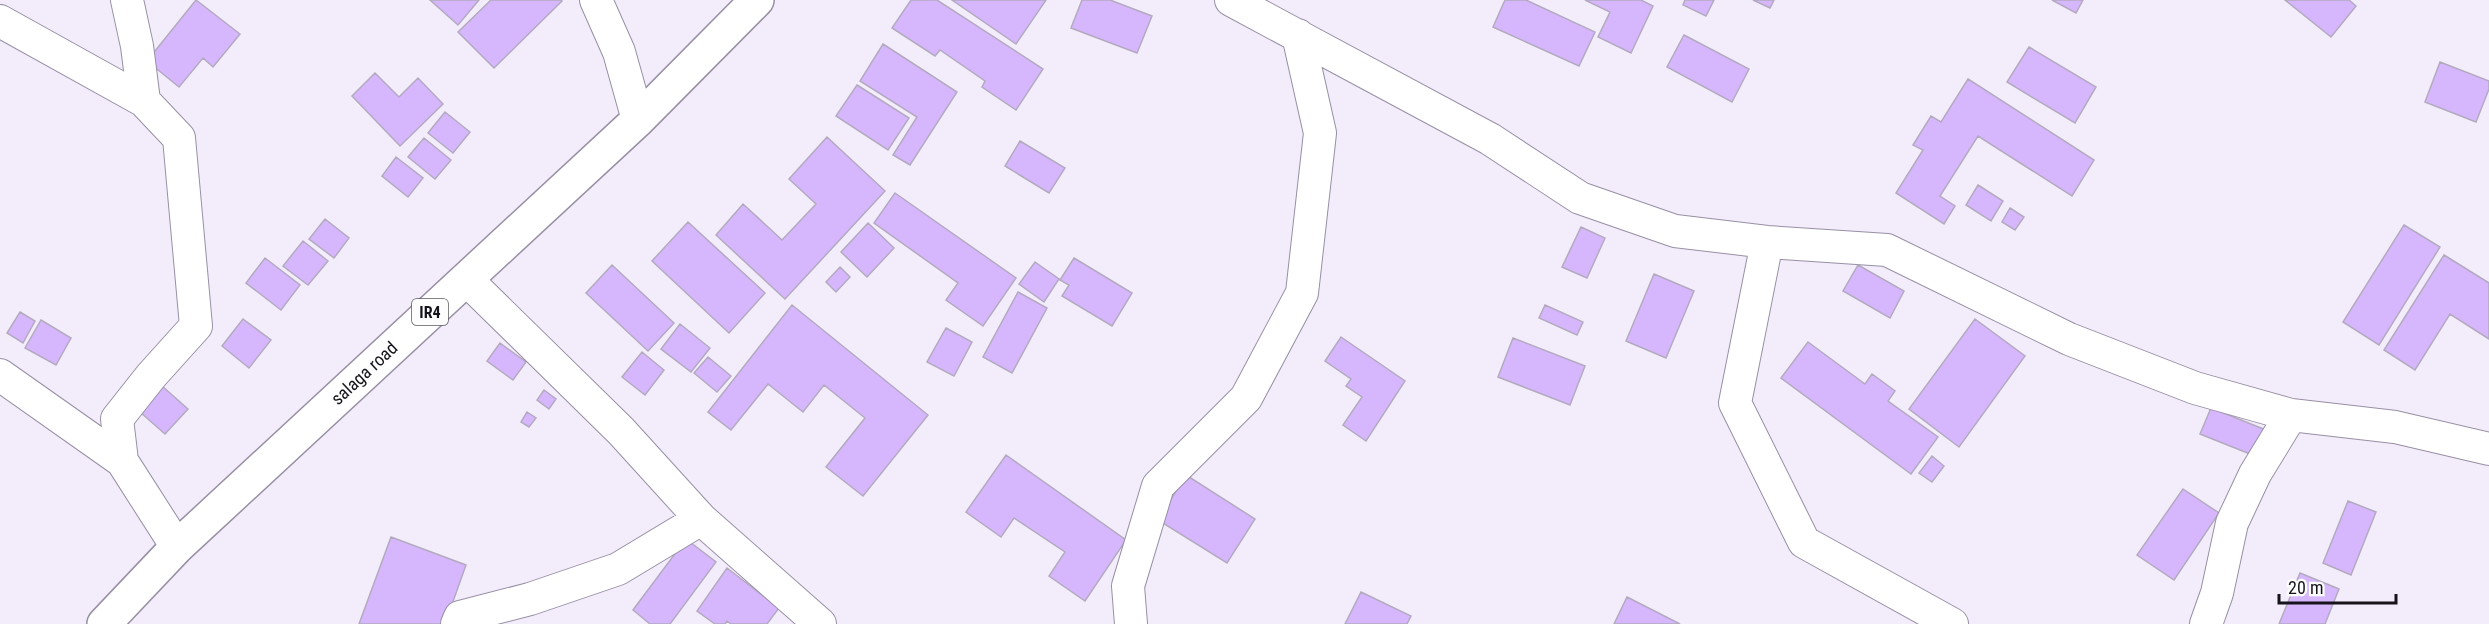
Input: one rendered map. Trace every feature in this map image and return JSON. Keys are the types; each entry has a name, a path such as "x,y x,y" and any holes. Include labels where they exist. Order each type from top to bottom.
{"main road":[{"name":"salaga road","path":"104,624 177,547 638,120 757,0"}],"street":[{"path":"127,0 137,46 144,101"},
{"path":"596,0 618,52 638,120"},
{"path":"1231,0 1490,139 1580,198 1675,231 1767,242 1887,250 2069,339 2195,388 2291,415 2395,427 2489,449"},
{"path":"0,21 144,101 179,138 196,326 117,418 122,461"},
{"path":"1131,624 1128,586 1158,486 1246,398 1302,293 1320,133 1298,35"},
{"path":"1767,242 1735,403 1803,542 1952,624"},
{"path":"466,279 621,431 701,519 808,621"},
{"path":"0,375 122,461 177,547"},
{"path":"2206,624 2217,593 2232,523 2255,474 2291,415"},
{"path":"457,624 460,617 530,599 618,569 701,519"}],"building":[{"path":"196,0 240,34 213,67 203,58 179,87 147,61"},
{"path":"430,0 479,0 458,25"},
{"path":"491,0 562,1 494,68 458,32"},
{"path":"911,0 937,0 1043,69 1016,110 982,87 985,81 940,50 935,56 892,28"},
{"path":"952,0 1046,0 1016,44"},
{"path":"1082,0 1110,0 1152,16 1137,53 1071,28"},
{"path":"1505,0 1526,0 1595,32 1579,66 1493,27"},
{"path":"1585,0 1641,0 1653,6 1631,53 1598,37 1610,12"},
{"path":"1685,0 1714,0 1706,16 1683,5"},
{"path":"1753,0 1774,0 1770,8"},
{"path":"2052,0 2083,0 2076,13"},
{"path":"2285,0 2349,0 2356,6 2331,37"},
{"path":"1684,35 1749,69 1732,102 1667,67"},
{"path":"883,44 957,92 910,165 893,155 917,117 860,81"},
{"path":"2029,47 2096,87 2075,123 2007,82"},
{"path":"2440,62 2489,81 2489,89 2476,122 2425,102"},
{"path":"375,73 399,97 418,78 443,104 400,146 352,96"},
{"path":"1968,79 2094,160 2072,196 1978,136 1940,196 1955,206 1944,224 1896,193 1923,150 1913,145 1931,116 1941,122"},
{"path":"857,85 909,118 888,150 836,116"},
{"path":"445,112 470,132 453,153 428,133"},
{"path":"827,137 885,191 785,299 716,235 743,204 782,240 816,204 789,179"},
{"path":"424,138 451,160 435,179 408,157"},
{"path":"1020,141 1065,168 1049,193 1005,166"},
{"path":"396,157 423,178 408,197 382,176"},
{"path":"1978,185 2003,201 1991,221 1966,205"},
{"path":"895,193 1016,278 983,326 946,300 958,283 874,223"},
{"path":"2010,208 2024,217 2015,230 2002,222"},
{"path":"325,219 349,238 334,258 309,239"},
{"path":"688,222 765,293 729,333 652,261"},
{"path":"868,223 894,248 867,277 841,252"},
{"path":"2404,225 2440,247 2379,345 2343,322"},
{"path":"1581,227 1605,238 1587,278 1562,267"},
{"path":"303,241 328,261 308,285 283,266"},
{"path":"2444,255 2489,283 2489,339 2450,314 2415,370 2384,350"},
{"path":"265,258 300,285 281,310 246,283"},
{"path":"1074,258 1132,293 1112,326 1062,296 1069,285 1060,280"},
{"path":"1035,262 1059,279 1044,302 1019,284"},
{"path":"612,265 674,323 648,351 586,293"},
{"path":"1858,265 1904,291 1890,318 1843,291"},
{"path":"840,267 850,277 836,292 826,282"},
{"path":"1654,274 1694,291 1666,358 1626,341"},
{"path":"1018,292 1047,308 1012,373 983,357"},
{"path":"792,305 928,415 863,496 826,467 865,418 824,385 803,412 768,384 731,430 708,412"},
{"path":"1545,305 1583,322 1577,335 1539,318"},
{"path":"20,312 35,321 23,343 7,333"},
{"path":"243,319 271,340 249,368 222,346"},
{"path":"1975,319 2025,356 1959,447 1909,409"},
{"path":"41,320 71,338 56,365 25,348"},
{"path":"680,324 710,348 691,372 661,349"},
{"path":"946,328 972,342 954,376 927,362"},
{"path":"1341,337 1405,381 1366,441 1343,425 1362,397 1346,386 1351,379 1325,361"},
{"path":"1513,338 1585,366 1570,405 1498,377"},
{"path":"1808,342 1865,384 1872,374 1895,391 1888,401 1938,437 1911,474 1781,378"},
{"path":"500,343 526,362 513,380 487,361"},
{"path":"642,352 664,370 645,395 622,377"},
{"path":"708,357 731,376 717,392 694,373"},
{"path":"162,386 188,409 165,434 140,412"},
{"path":"544,390 556,399 549,409 537,400"},
{"path":"2211,408 2266,430 2255,456 2200,434"},
{"path":"527,412 536,418 529,427 521,422"},
{"path":"1006,455 1126,540 1085,601 1049,576 1065,552 1014,518 1001,537 966,512"},
{"path":"1932,456 1944,466 1932,482 1919,473"},
{"path":"1186,475 1255,519 1227,563 1158,520"},
{"path":"2183,489 2219,513 2174,580 2137,555"},
{"path":"2348,501 2376,512 2351,575 2323,563"},
{"path":"391,537 466,565 445,624 359,624"},
{"path":"686,539 716,562 670,624 650,624 633,610"},
{"path":"727,568 779,608 767,624 731,624 727,621 725,624 715,624 697,611"},
{"path":"2300,573 2339,589 2325,624 2279,624"},
{"path":"1361,592 1411,616 1407,624 1345,624"},
{"path":"1627,597 1680,624 1614,624"}]}
